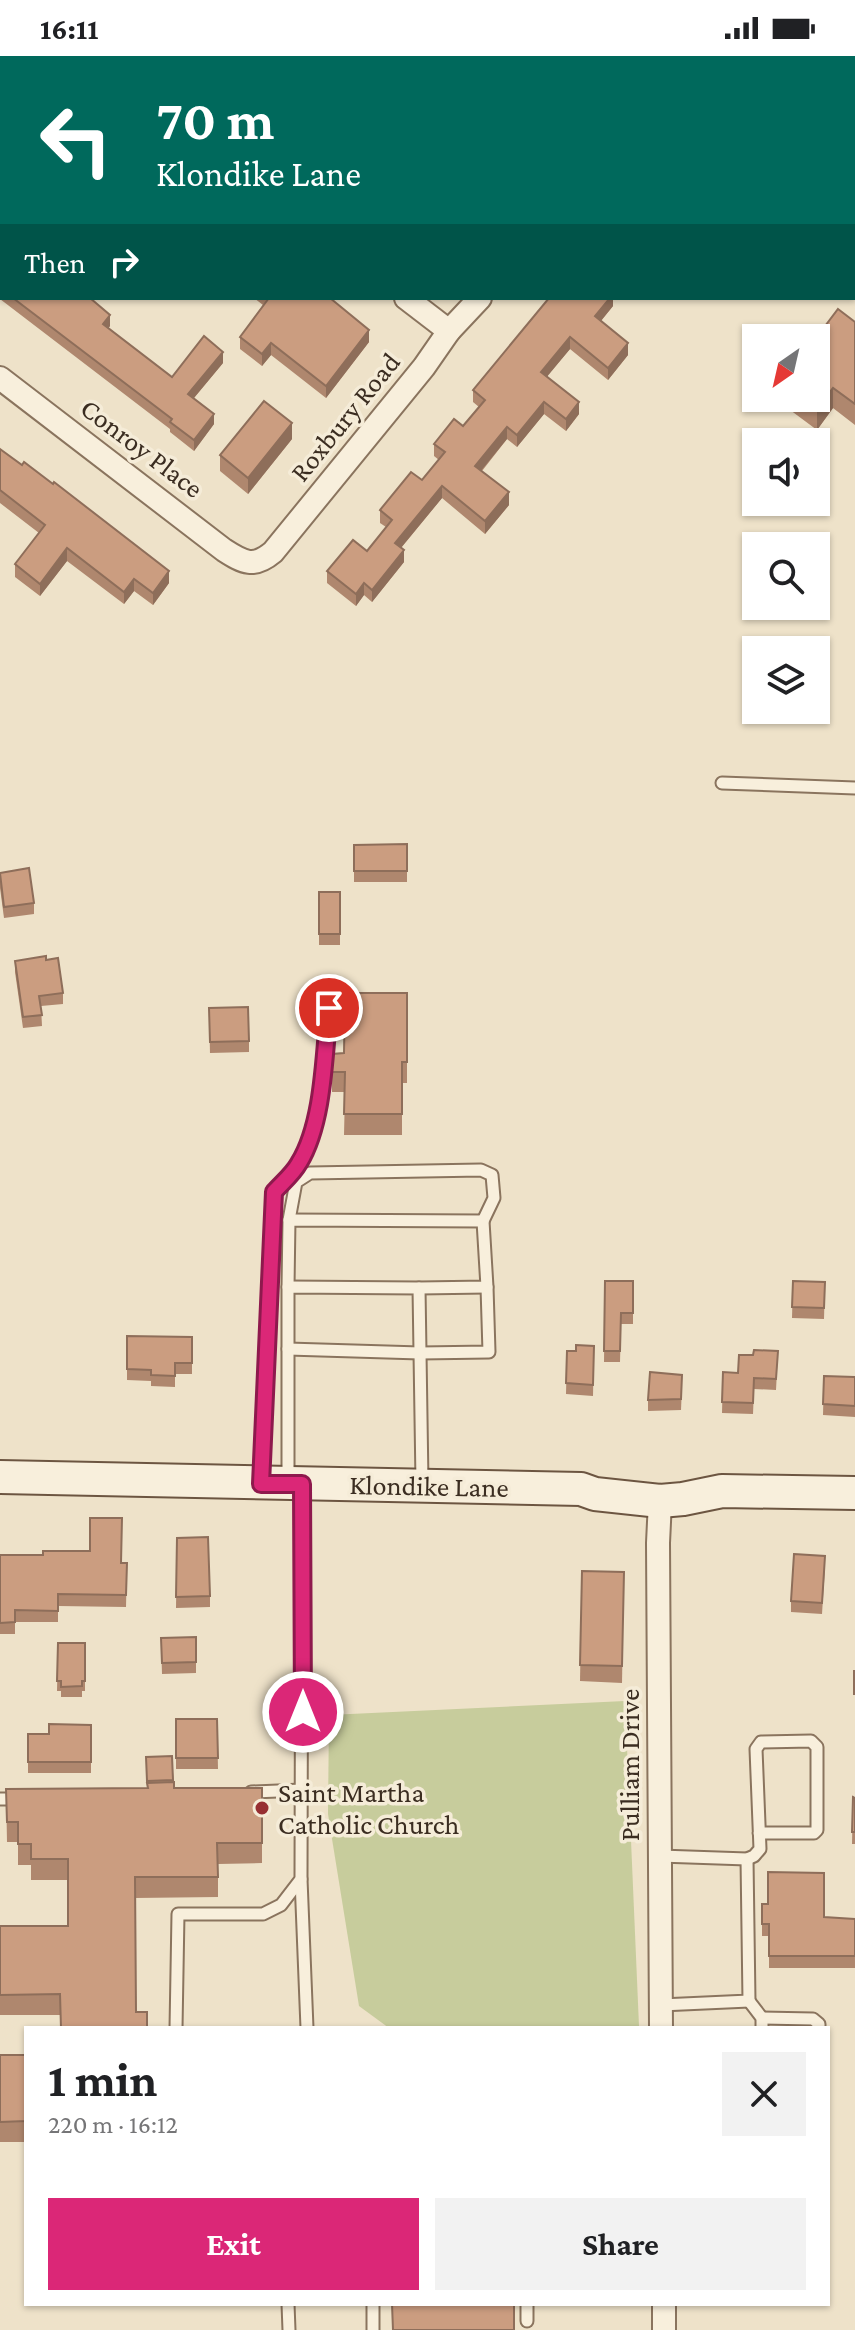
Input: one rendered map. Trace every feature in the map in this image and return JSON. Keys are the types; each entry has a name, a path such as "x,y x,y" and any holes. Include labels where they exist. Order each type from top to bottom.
{"street":[{"path":"409,300 449,331"},
{"name":"Roxbury Road","path":"249,562 262,561 273,552 424,367 449,331 478,300"},
{"name":"Conroy Place","path":"0,378 224,550 239,560 249,562"},
{"name":"Klondike Lane","path":"0,1477 581,1489 595,1494 660,1501 722,1491 855,1493"},
{"name":"Pulliam Drive","path":"660,1501 661,2026"},
{"path":"664,2306 664,2330"}],"lane":[{"path":"722,783 855,788"},
{"path":"307,2026 301,1879 302,1790 284,1483 274,1192 299,1164 313,1129 323,1074 329,1008"},
{"path":"284,1483 289,1220 296,1182 310,1173 481,1170 492,1175 494,1198 483,1221 489,1352 288,1349"},
{"path":"289,1220 483,1221"},
{"path":"288,1287 487,1287"},
{"path":"419,1288 422,1486"},
{"path":"660,1856 747,1859 754,1856 760,1849 759,1833 758,1745 761,1742 811,1741 817,1747 817,1830 814,1833 759,1833"},
{"path":"238,1792 302,1790"},
{"path":"0,1799 32,1798"},
{"path":"747,1859 749,2001 762,2023 813,2019 819,2026"},
{"path":"176,2026 178,1914 263,1914 281,1905 301,1879"},
{"path":"661,2005 749,2001"},
{"path":"288,2306 289,2330"},
{"path":"373,2306 373,2330"},
{"path":"527,2306 527,2321"}],"green space":[{"path":"625,1701 639,2026 386,2026 359,2006 328,1814 329,1715"}],"building":[{"path":"16,300 92,300 110,315 103,324 172,377 204,336 223,352 188,394 214,414 194,440 170,422 172,419"},
{"path":"268,300 332,300 369,330 326,386 271,343 262,354 240,337"},
{"path":"547,300 608,300 595,316 628,343 608,368 570,337 541,372 579,402 566,419 544,402 517,435 507,427 475,466 509,492 485,521 442,486 395,543 404,550 372,590 364,583 356,594 327,571 353,540 367,551 392,520 380,510 411,472 422,480 445,452 434,444 454,419 463,426 485,400 473,390"},
{"path":"838,309 855,322 855,404 833,388 830,392 830,324 827,324"},
{"path":"264,401 292,423 248,478 220,455"},
{"path":"0,449 54,482 169,571 153,593 134,579 124,592 67,548 40,584 15,564 45,525 0,490"},
{"path":"407,844 407,871 354,871 354,845"},
{"path":"29,868 34,903 4,907 0,873"},
{"path":"319,892 340,892 340,934 319,934"},
{"path":"46,956 46,960 58,958 63,993 39,996 42,1015 23,1017 15,961"},
{"path":"345,993 407,993 407,1062 402,1062 402,1114 344,1114 345,1072 332,1072 332,1054 344,1053"},
{"path":"248,1007 249,1041 210,1042 209,1008"},
{"path":"605,1281 633,1281 633,1313 621,1313 620,1351 604,1351"},
{"path":"793,1281 825,1282 824,1308 792,1307"},
{"path":"127,1336 192,1337 192,1363 175,1363 175,1376 151,1375 151,1370 127,1369"},
{"path":"576,1345 594,1346 593,1385 566,1383 567,1351 576,1351"},
{"path":"754,1350 778,1351 776,1379 754,1378 753,1403 722,1402 723,1372 738,1373 739,1355 753,1355"},
{"path":"650,1372 682,1375 681,1399 648,1400"},
{"path":"824,1376 855,1377 855,1406 823,1404"},
{"path":"90,1518 122,1518 121,1563 127,1563 126,1595 58,1594 58,1611 15,1610 15,1622 0,1623 0,1555 90,1551"},
{"path":"208,1537 210,1596 176,1597 177,1538"},
{"path":"794,1554 825,1556 822,1603 791,1601"},
{"path":"582,1571 624,1572 622,1666 580,1665"},
{"path":"196,1637 196,1662 162,1663 161,1638"},
{"path":"58,1643 85,1643 85,1681 82,1681 82,1686 61,1687 61,1681 57,1681"},
{"path":"176,1719 217,1719 218,1758 176,1758"},
{"path":"49,1724 91,1725 91,1762 28,1762 28,1734 49,1734"},
{"path":"172,1756 173,1780 147,1781 146,1757"},
{"path":"174,1782 174,1788 262,1788 262,1843 217,1843 218,1877 135,1877 136,2012 147,2012 147,2026 61,2026 60,1994 0,1995 0,1926 68,1926 68,1859 31,1859 31,1844 18,1844 18,1822 7,1822 6,1789 148,1788 147,1783"},
{"path":"855,1798 855,1832 852,1832"},
{"path":"768,1872 824,1873 824,1917 855,1919 855,1956 769,1956 769,1924 762,1924 762,1904 768,1904"},
{"path":"0,2055 24,2055 24,2121 0,2122"},
{"path":"392,2306 514,2306 514,2330 393,2330"}],"place":[{"name":"Saint Martha Catholic Church","path":"262,1808"}],"route":[{"path":"303,1712 302,1484 261,1484 274,1192 299,1164 313,1129 323,1074 329,1008"}]}
